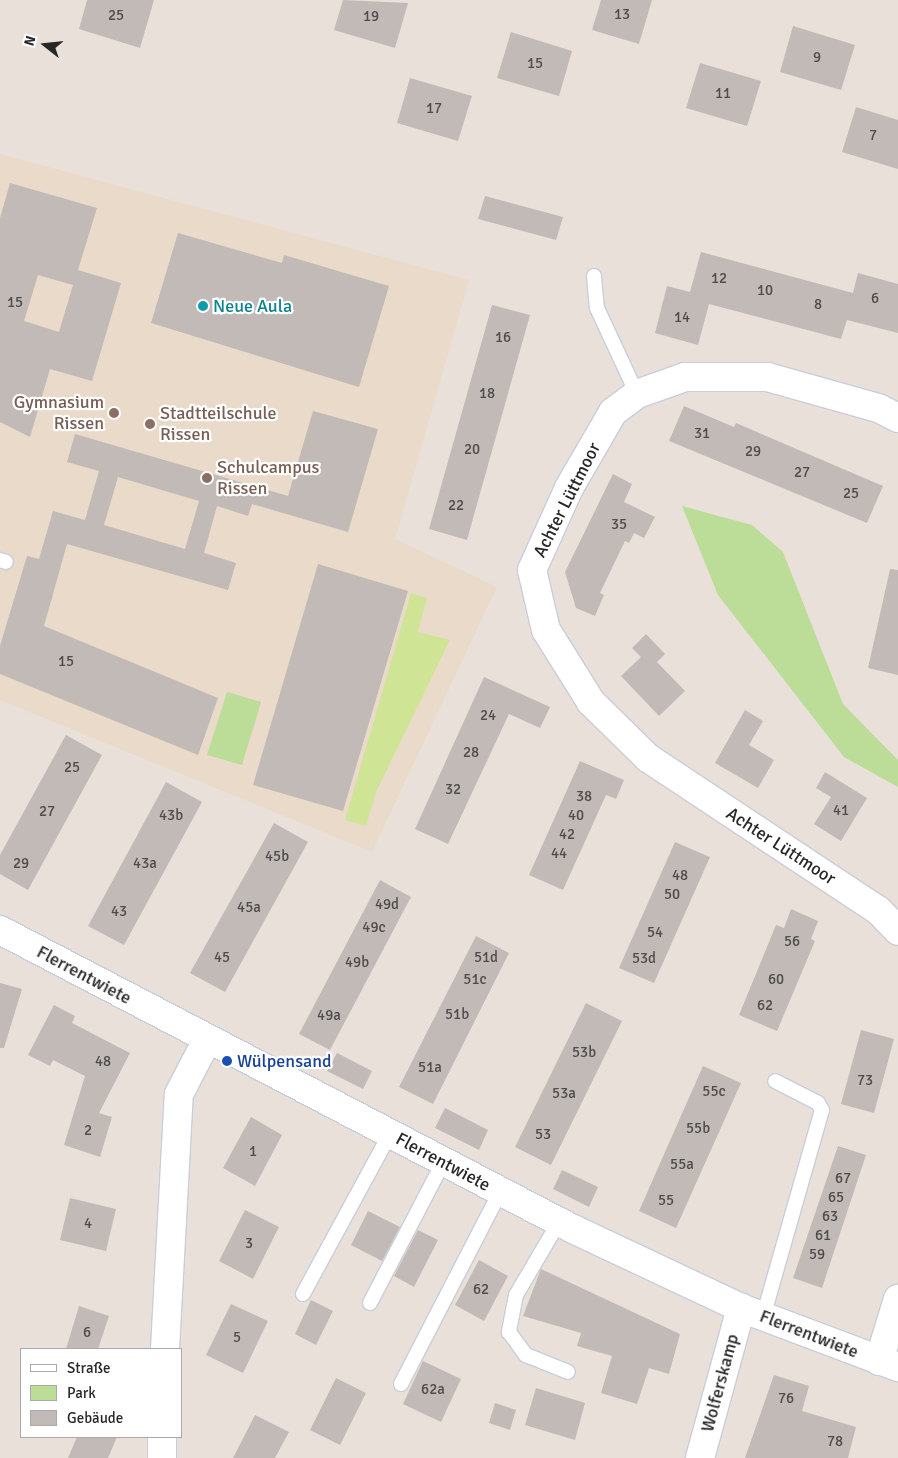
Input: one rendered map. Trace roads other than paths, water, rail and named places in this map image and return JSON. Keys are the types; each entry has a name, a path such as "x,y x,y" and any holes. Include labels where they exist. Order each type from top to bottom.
{"street":[{"name":"Achter Lüttmoor","path":"898,418 878,408 768,377 685,377 637,394 613,412 569,488 532,570 546,630 591,702 648,758 878,910 898,931"},
{"name":"Flerrentwiete","path":"0,930 207,1040 559,1222 752,1312 889,1364"},
{"path":"165,1348 179,1094 207,1040"},
{"path":"889,1364 898,1299"},
{"name":"Wolferskamp","path":"700,1458 752,1312"},
{"path":"162,1438 162,1458"}],"lane":[{"path":"594,276 597,308 637,394"},
{"path":"752,1312 822,1110 818,1103 775,1081"},
{"path":"302,1294 390,1134"},
{"path":"370,1303 444,1161"},
{"path":"401,1384 500,1192"},
{"path":"559,1222 516,1295 509,1332 526,1355 568,1372"}],"place":[{"name":"Neue Aula","path":"203,306"},
{"name":"Gymnasium Rissen","path":"114,413"},
{"name":"Stadtteilschule Rissen","path":"150,424"},
{"name":"Schulcampus Rissen","path":"207,478"},
{"name":"Wülpensand","path":"227,1061"}]}
